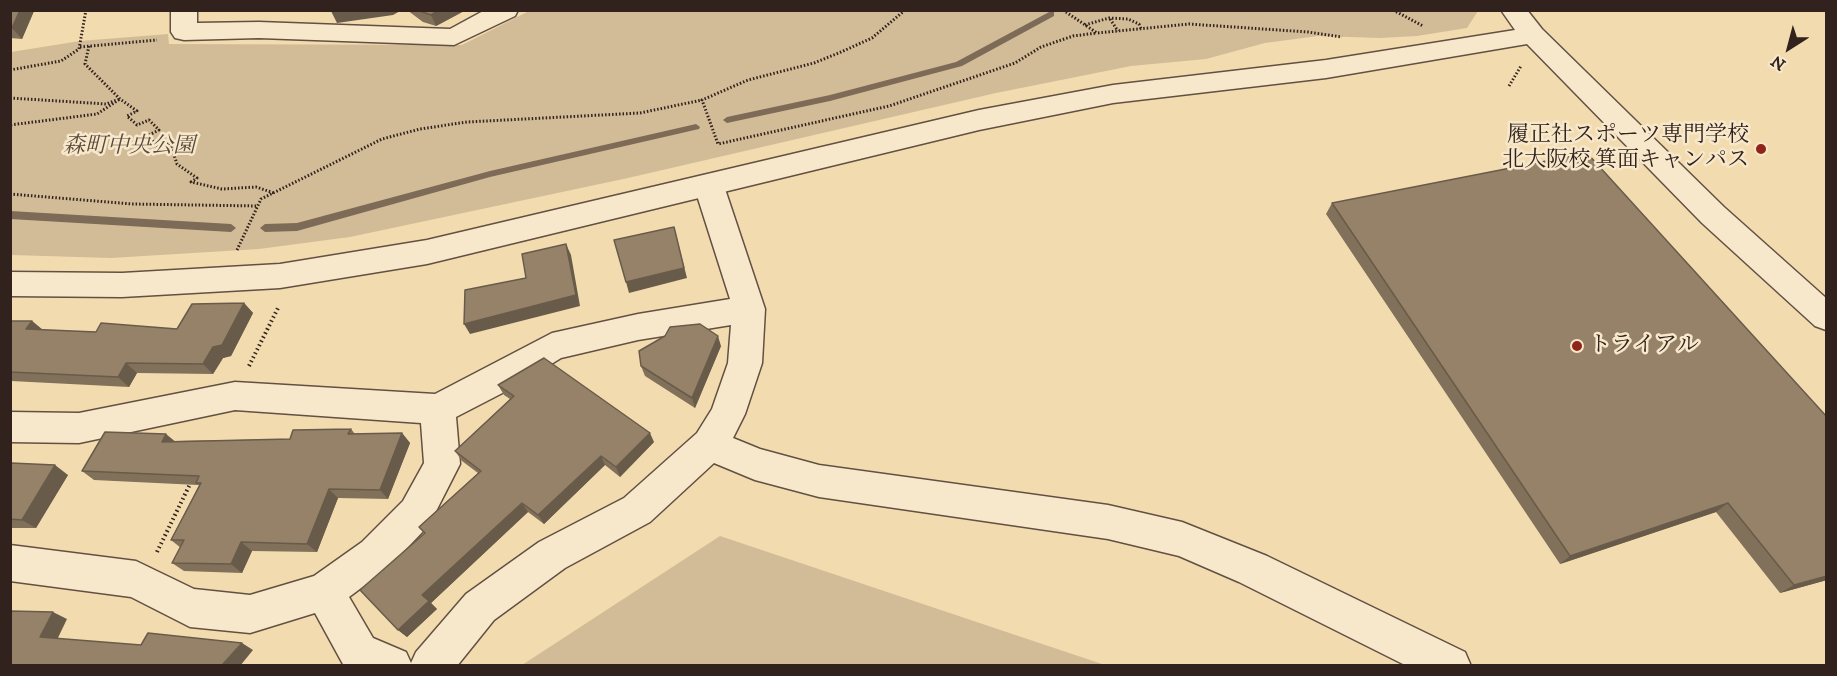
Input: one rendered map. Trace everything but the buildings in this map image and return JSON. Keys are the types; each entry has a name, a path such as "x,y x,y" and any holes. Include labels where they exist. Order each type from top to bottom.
{"street":[{"path":"184,10 184,32 260,30 454,37 506,10"},
{"path":"260,30 301,10"},
{"path":"1513,10 1533,35 1713,215 1827,317"},
{"path":"10,284 122,285 280,276 427,252 979,120 1113,94 1326,69 1533,35"},
{"path":"430,666 480,608 552,555 637,510 710,444 728,414 745,363 749,309 708,186"},
{"path":"10,427 79,428 234,396 438,409 501,377 552,347 639,327 749,309"},
{"path":"10,563 136,579 190,608 250,614 324,592 375,555 416,513 442,464 438,409"},
{"path":"710,444 755,464 819,481 1108,522 1182,539 1253,569 1451,666"},
{"path":"324,592 360,652 392,666"}],"path":[{"path":"80,47 86,10"},
{"path":"237,251 261,199 352,151 381,139 420,129 511,118 640,113 702,100 748,80 804,66 841,52 872,38 905,10"},
{"path":"1063,10 1097,33"},
{"path":"1394,10 1424,26"},
{"path":"1084,25 1109,18 1128,19 1139,24 1142,29"},
{"path":"1109,18 1118,31"},
{"path":"702,100 718,144 889,106 981,76 1015,63 1041,47 1073,36 1189,24 1308,32 1353,39"},
{"path":"10,70 61,61 80,47 157,40"},
{"path":"89,46 85,64 120,99 137,111 127,116 137,125 149,120 159,130 147,136 159,147 170,143 177,164 197,178 191,182 222,189 256,187 274,193"},
{"path":"1509,86 1521,66"},
{"path":"10,98 106,104 120,99"},
{"path":"10,126 97,114 120,99"},
{"path":"10,194 132,204 258,207"},
{"path":"234,396 282,300"},
{"path":"142,582 193,479"}],"green space":[{"name":"森町中央公園","path":"529,11 1478,11 1467,28 1417,36 1380,38 1318,36 1265,43 1206,59 1131,66 996,93 628,178 350,237 259,249 111,258 11,255 11,52 80,41 168,34 169,44 462,45"},
{"path":"720,536 1105,665 522,665"}],"waterway":[{"path":"727,120 830,98 959,64 1051,14"},
{"path":"265,228 297,227 490,174 696,127"},
{"path":"10,215 231,228"}],"place":[{"name":"履正社スポーツ専門学校 北大阪校 箕面キャンパス","path":"1761,149"},
{"name":"トライアル","path":"1577,346"}]}
